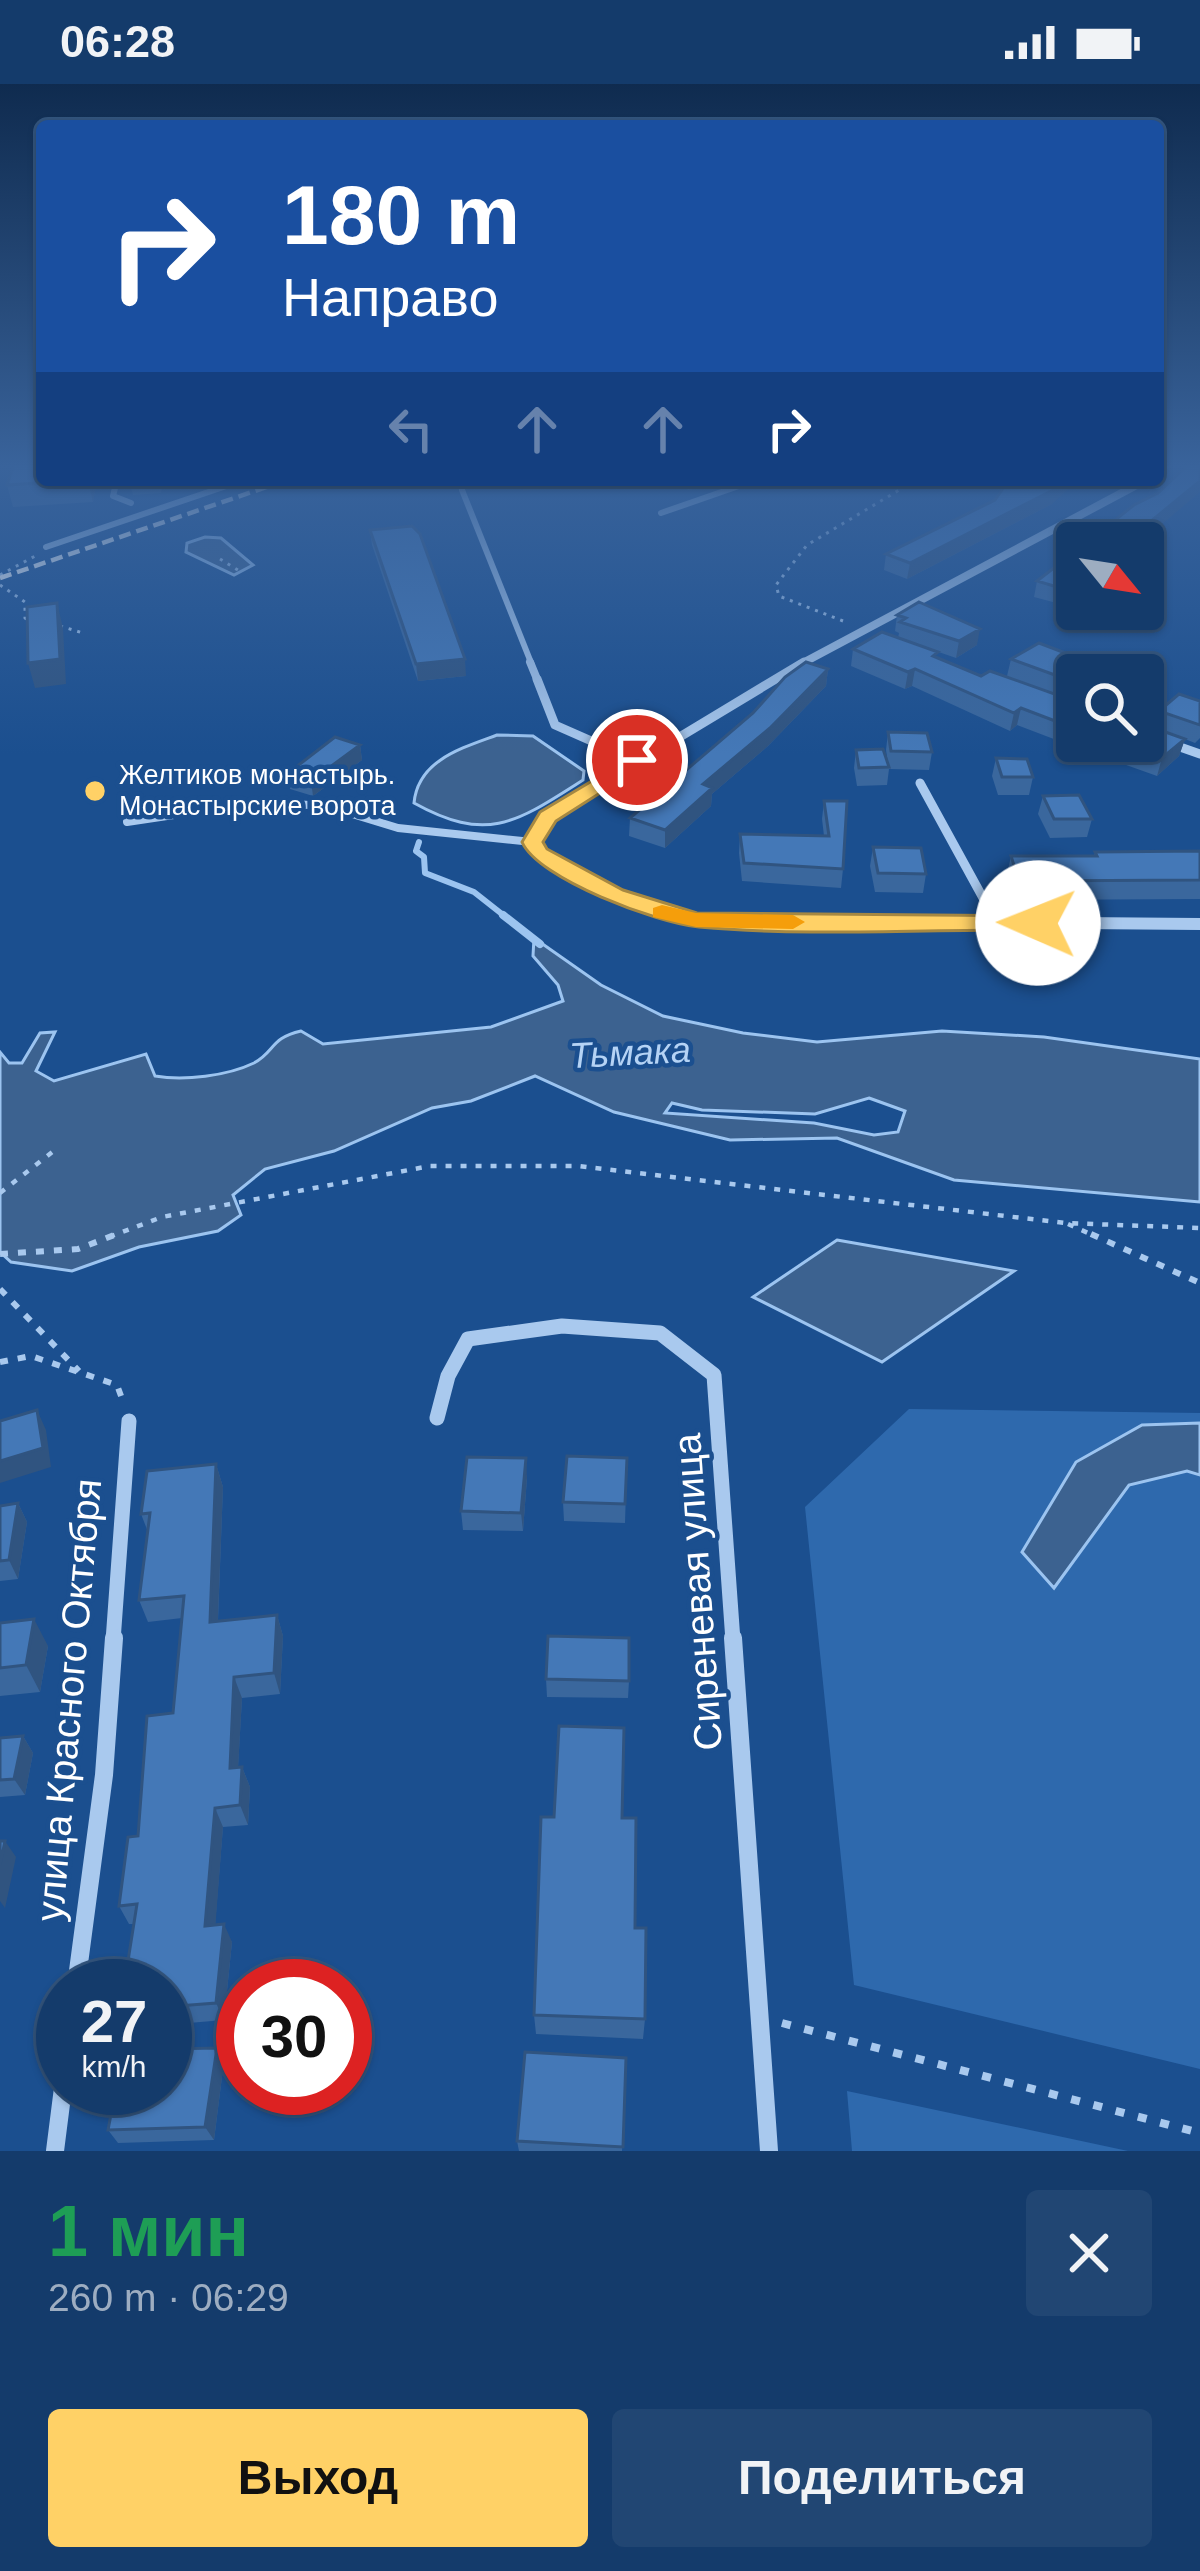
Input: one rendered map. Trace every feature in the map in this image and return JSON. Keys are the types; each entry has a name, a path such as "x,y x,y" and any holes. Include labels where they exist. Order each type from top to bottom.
{"street":[{"path":"992,560 856,632 547,817 532,842 538,853 580,878 671,916 752,922 1200,925"},
{"path":"856,632 878,640"},
{"path":"537,679 555,725 637,760"},
{"path":"1164,741 1200,754"},
{"path":"920,783 997,922"},
{"name":"Сиреневая улица","path":"437,1418 448,1376 468,1340 562,1325 660,1333 714,1375 769,2151"},
{"name":"улица Красного Октября","path":"80,1959 104,1775 129,1421"},
{"path":"55,2151 60,2115"}],"lane":[{"path":"490,560 537,679"},
{"path":"127,822 260,802 326,806 398,828 532,842"}],"path":[{"path":"0,575 31,560"},
{"path":"222,560 241,572"},
{"path":"795,560 776,585 779,596 850,623 856,632"},
{"path":"0,585 25,602 25,618 36,625"},
{"path":"53,626 83,633"},
{"path":"0,1193 55,1150"},
{"path":"0,1254 78,1249 162,1216 430,1166 578,1166 1065,1223 1200,1228"},
{"path":"1065,1223 1200,1283"},
{"path":"0,1289 84,1376"},
{"path":"0,1362 31,1356 117,1385 129,1421"},
{"path":"762,2018 1200,2133"}],"shaded area":[{"path":"909,1409 1200,1413 1200,1423 1142,1425 1022,1552 1054,1587 1129,1485 1187,1471 1200,1475 1200,2069 854,1985 805,1507"},
{"path":"847,2091 1128,2151 852,2151"}],"water":[{"path":"204,560 248,560 253,565 234,575"},
{"path":"497,735 533,736 584,771 583,780 502,823 462,823 414,803 417,788 433,766"},
{"name":"Тьмака","path":"534,938 601,985 663,1016 743,1033 817,1042 942,1031 1044,1037 1200,1059 1200,1202 954,1180 837,1138 730,1140 614,1112 535,1076 471,1101 432,1108 334,1151 265,1169 233,1195 241,1215 218,1231 139,1247 72,1271 11,1262 0,1252 0,1052 9,1063 22,1063 40,1033 55,1032 36,1071 54,1081 146,1054 155,1076 192,1078 254,1063 278,1041 301,1031 323,1044 491,1027 563,1001 558,985 533,956","holes":["869,1098 905,1111 898,1132 874,1135 814,1123 665,1113 672,1103 702,1110 815,1114"]},
{"path":"837,1240 1014,1271 882,1362 753,1297"},
{"path":"1200,1423 1200,1475 1187,1471 1129,1485 1054,1588 1022,1552 1076,1462 1142,1425"}],"building":[{"path":"380,560 430,560 465,659 416,664"},
{"path":"1056,566 1056,587 1037,581"},
{"path":"919,602 980,629 959,641 900,622 906,618 897,615"},
{"path":"57,603 60,659 28,663 27,607"},
{"path":"882,632 938,652 933,656 981,676 990,671 1056,695 1056,721 1021,708 1014,713 915,669 908,672 853,649"},
{"path":"1039,643 1068,654 1056,654 1056,675 1011,659"},
{"path":"806,662 828,669 770,728 703,784 712,788 665,830 630,818 753,713 785,677"},
{"path":"1179,694 1200,701 1200,725 1164,713 1164,707"},
{"path":"888,732 927,733 932,752 891,751"},
{"path":"1164,732 1185,739 1164,756"},
{"path":"335,737 360,745 311,781 287,774"},
{"path":"883,749 889,767 859,768 856,750"},
{"path":"996,758 1027,759 1033,777 1002,777"},
{"path":"1079,795 1092,819 1054,819 1043,796"},
{"path":"824,801 847,801 843,869 744,863 740,834 829,836"},
{"path":"873,847 921,848 926,874 878,873"},
{"path":"1200,851 1200,880 1019,881 1011,856 1097,856 1095,852"},
{"path":"37,1410 43,1448 0,1461 0,1421"},
{"path":"567,1456 627,1458 625,1504 563,1502"},
{"path":"467,1457 526,1458 521,1513 461,1511"},
{"path":"216,1464 210,1622 277,1615 274,1673 234,1677 230,1768 242,1767 240,1805 215,1808 205,1926 224,1924 220,1959 216,1959 216,2003 192,2005 192,1959 128,1959 137,1904 119,1906 128,1837 138,1836 147,1716 173,1713 184,1596 139,1600 150,1513 141,1514 147,1471"},
{"path":"18,1503 9,1560 0,1561 0,1506"},
{"path":"34,1619 26,1665 0,1668 0,1623"},
{"path":"548,1636 629,1638 629,1681 546,1679"},
{"path":"559,1726 624,1728 622,1818 636,1818 635,1928 646,1928 645,2019 534,2015 541,1817 554,1817"},
{"path":"23,1736 14,1779 0,1780 0,1738"},
{"path":"192,2048 216,2048 205,2127 108,2130 111,2115 192,2115"},
{"path":"525,2052 626,2058 623,2147 517,2141"}],"waterway":[{"path":"419,842 416,851 424,857 425,873 474,892 507,918"},
{"path":"503,915 540,944"}],"railway":[{"path":"0,578 51,560"}],"slow traffic":[{"path":"662,912 696,920 793,922"}],"place":[{"name":"Желтиков монастырь. Монастырские ворота","path":"95,791"}],"route":[{"path":"637,760 547,817 532,842 538,853 615,895 696,920 1038,923"}]}
